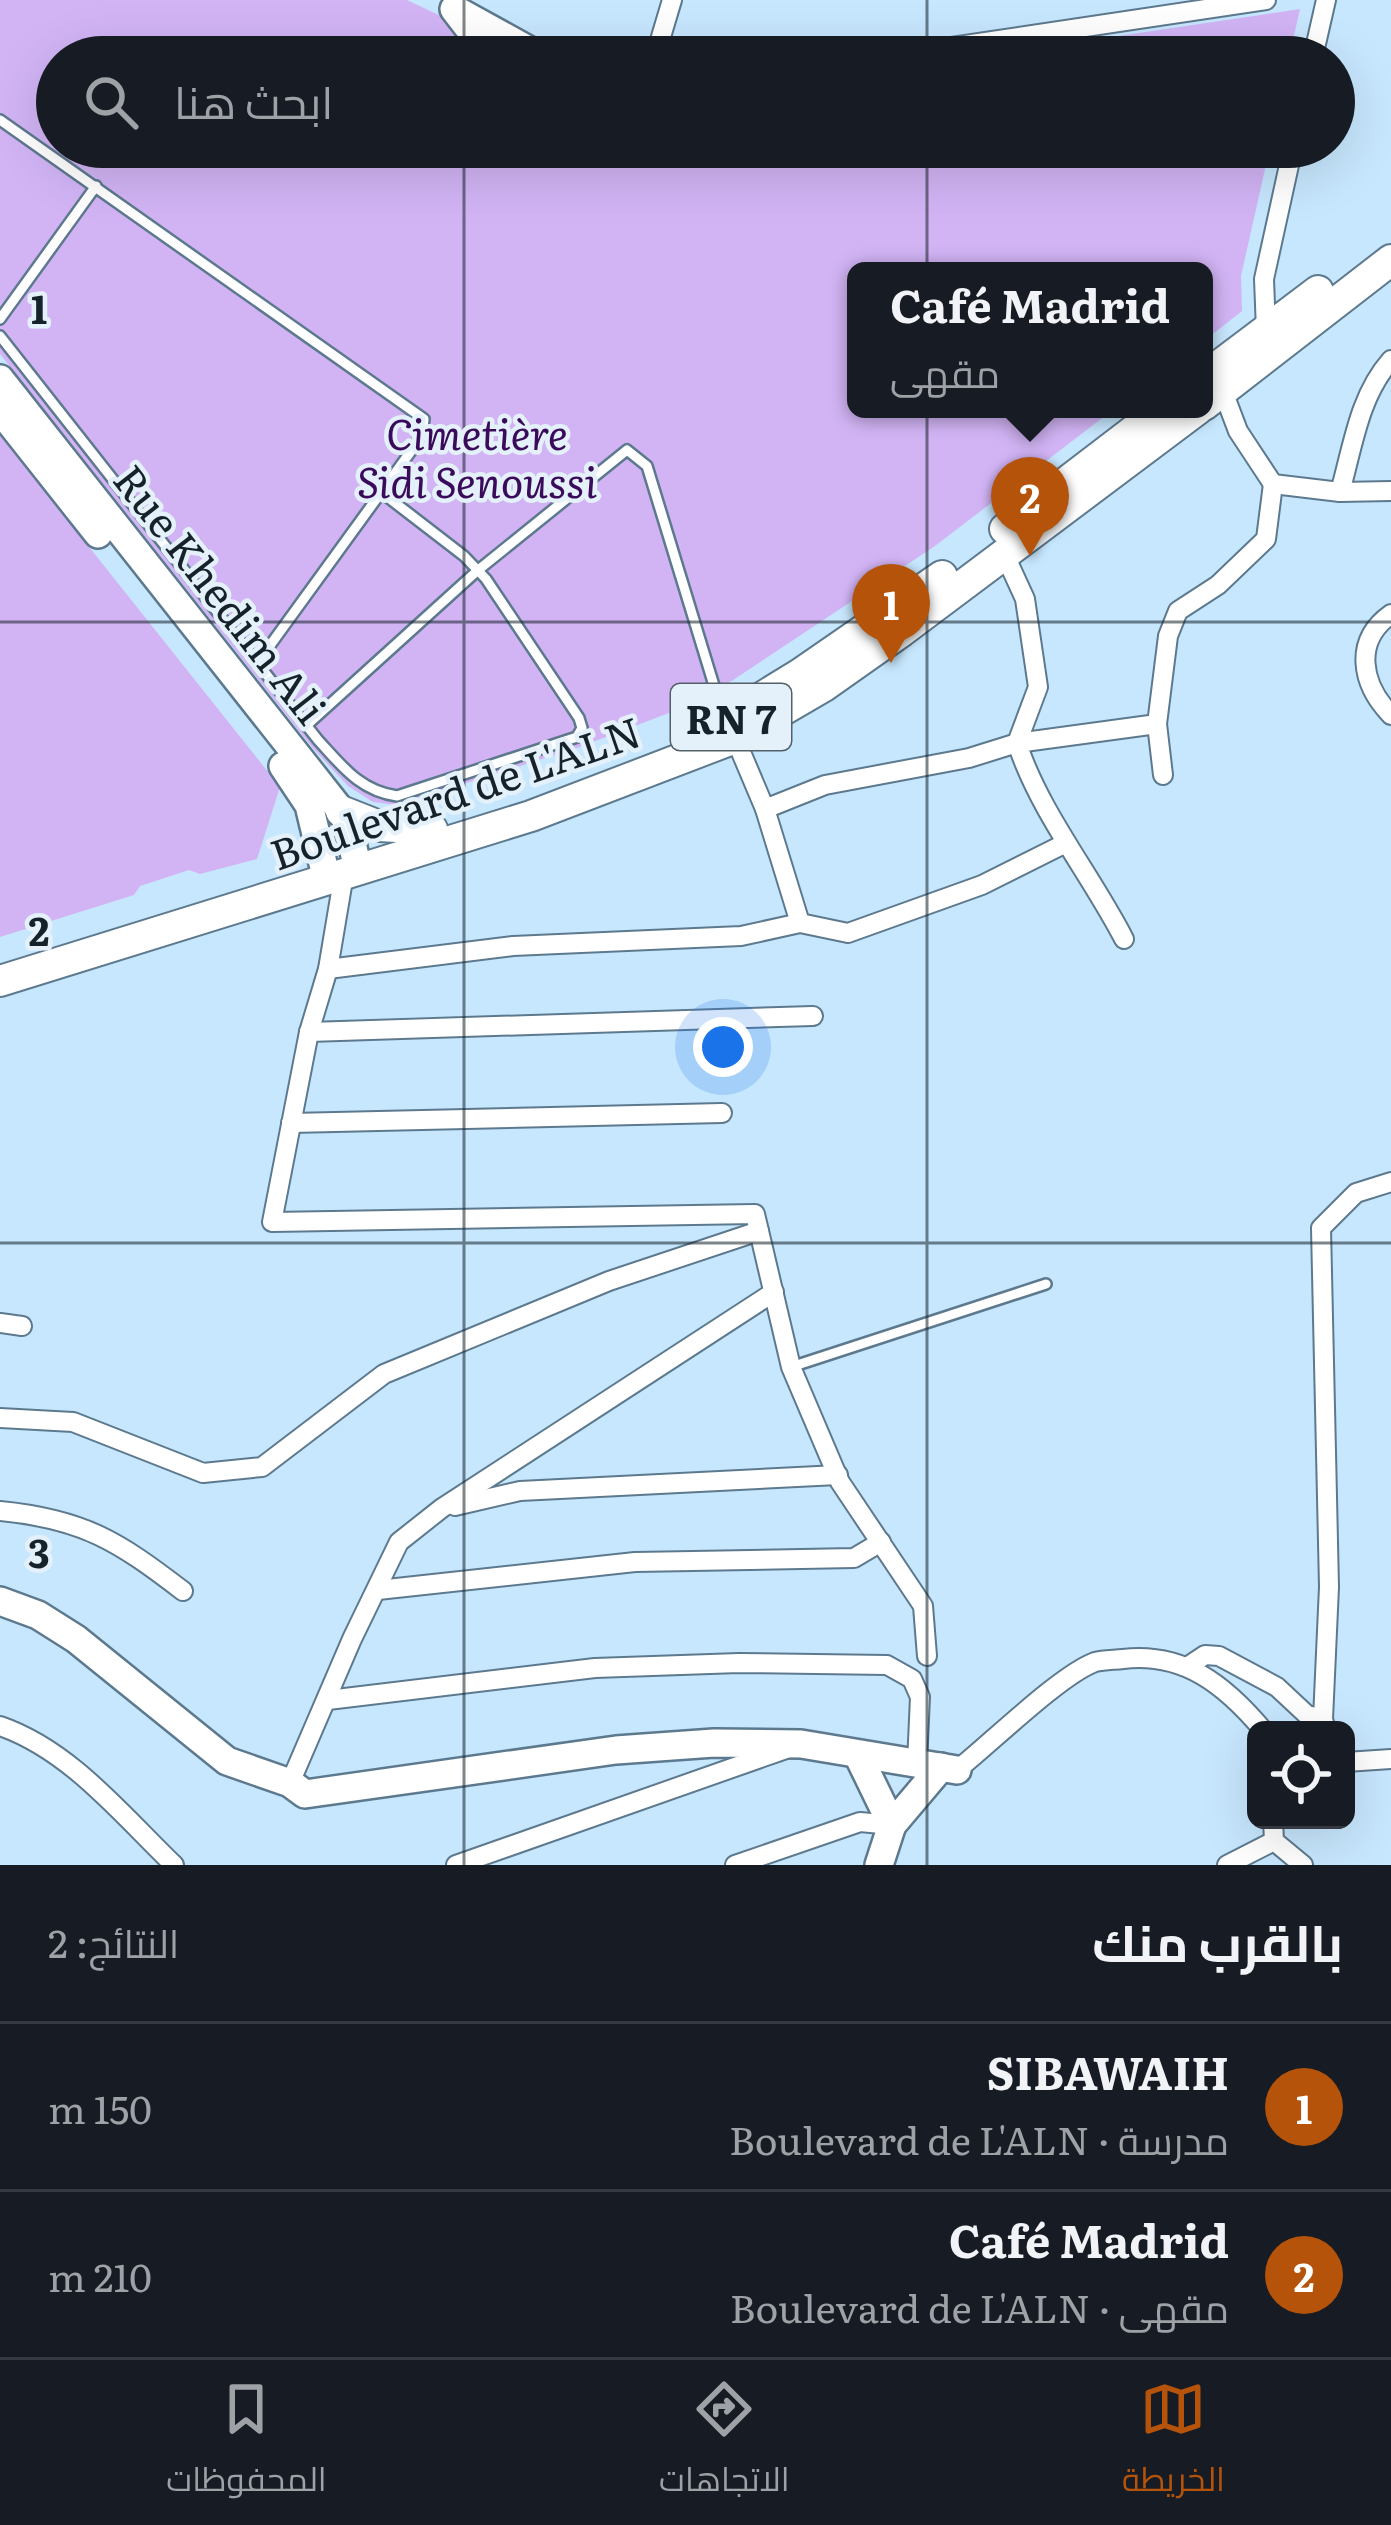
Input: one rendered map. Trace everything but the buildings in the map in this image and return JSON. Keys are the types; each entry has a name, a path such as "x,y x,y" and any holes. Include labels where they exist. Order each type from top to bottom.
{"main road":[{"path":"462,8 479,36"},
{"path":"462,8 507,36"},
{"name":"Boulevard de L'ALN","path":"1213,386 1266,330 1391,238"},
{"name":"Boulevard de L'ALN","path":"1213,387 1391,260"},
{"name":"Rue Khedim Ali","path":"0,379 341,811 350,832 341,868"},
{"name":"Rue Khedim Ali","path":"0,410 303,792 341,868"},
{"name":"Boulevard de L'ALN","path":"999,546 1151,418"},
{"name":"Boulevard de L'ALN","path":"0,962 531,816 730,730 845,644 999,546 1172,418"},
{"name":"Boulevard de L'ALN","path":"341,868 432,829 730,730"},
{"path":"341,811 379,826 432,829"},
{"name":"Boulevard de L'ALN","path":"0,981 234,900"},
{"path":"0,1601 38,1615 76,1639 227,1761 290,1783 304,1794 616,1750 714,1743 801,1744 938,1767 892,1826 879,1865"},
{"path":"858,1755 892,1826"}],"street":[{"path":"662,36 672,0"},
{"path":"1025,36 1266,0"},
{"path":"1318,36 1326,0"},
{"path":"1266,330 1264,279 1288,168"},
{"path":"1340,492 1366,399 1391,360"},
{"path":"1163,775 1157,724 1168,636 1178,611 1218,585 1266,539 1273,484 1213,398"},
{"path":"1273,484 1340,492 1391,491"},
{"path":"999,546 1025,599 1038,687 1017,742 1066,843 1124,939"},
{"path":"1391,614 1373,626 1366,644 1373,695 1391,715"},
{"path":"765,809 825,784 969,758 1017,742 1157,724"},
{"path":"730,730 765,809 800,923"},
{"path":"328,969 513,946 741,936 800,923 848,933 982,885 1066,843"},
{"path":"341,868 328,969 309,1032 272,1222 755,1214 791,1367 838,1475 923,1606 927,1656"},
{"path":"309,1032 813,1016"},
{"path":"291,1124 722,1113"},
{"path":"1325,1721 1329,1588 1321,1228 1355,1193 1391,1183"},
{"path":"0,1418 73,1421 203,1473 262,1467 384,1374 609,1280 759,1231"},
{"path":"290,1783 399,1542 442,1508 775,1292"},
{"path":"0,1323 22,1326"},
{"path":"442,1508 520,1491 838,1475"},
{"path":"0,1511 52,1516 125,1547 183,1591"},
{"path":"378,1590 635,1562 854,1558 881,1542"},
{"path":"1190,1665 1205,1655 1219,1657 1277,1687 1318,1721"},
{"path":"328,1700 595,1668 887,1665 905,1672 920,1697 938,1767 1095,1662 1144,1657 1190,1665 1236,1698 1255,1721"},
{"path":"0,1726 31,1737 72,1769 174,1865"},
{"path":"456,1865 801,1744"},
{"path":"1355,1761 1391,1759"},
{"path":"735,1865 860,1822 892,1826"},
{"path":"1273,1829 1274,1841 1303,1865"},
{"path":"1227,1865 1274,1841"}],"lane":[{"path":"0,120 36,145"},
{"path":"68,168 424,419 422,436 257,662"},
{"path":"0,319 95,187"},
{"path":"0,336 354,779 376,793 397,796 577,736 582,728 579,718 477,571 381,492"},
{"path":"307,725 477,571 627,450 647,466 730,730"},
{"path":"791,1367 1046,1284"}],"green space":[{"name":"Cimetière Sidi Senoussi","path":"0,0 407,0 443,17 457,36 36,36 36,168 1265,168 1241,276 1242,311 1213,334 1213,262 847,262 847,418 1102,418 935,546 703,700 577,748 397,805 373,802 348,786 311,746 0,354"},
{"path":"1300,9 1294,36 1119,36"},
{"path":"0,435 280,787 257,859 200,874 189,870 140,886 134,895 0,937"}],"place":[{"name":"Café Madrid","path":"1030,556"},
{"name":"SIBAWAIH","path":"891,663"}]}
